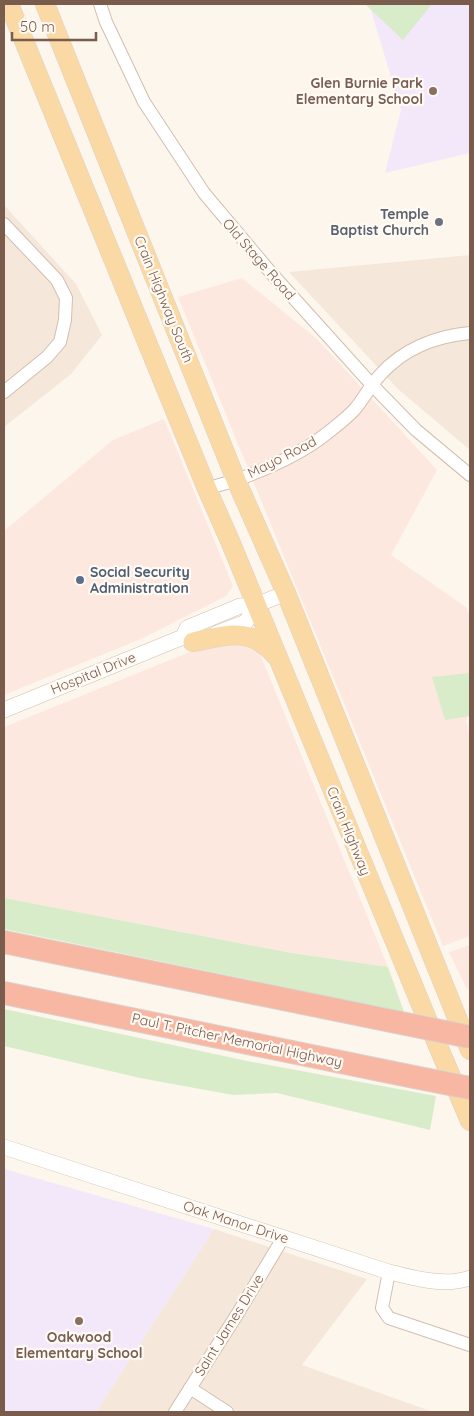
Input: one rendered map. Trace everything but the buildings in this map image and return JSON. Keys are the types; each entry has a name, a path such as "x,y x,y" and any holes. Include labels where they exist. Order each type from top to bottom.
{"highway":[{"path":"4,942 470,1037"},
{"name":"Paul T. Pitcher Memorial Highway","path":"4,993 470,1088"}],"main road":[{"path":"9,4 206,490"},
{"name":"Crain Highway South","path":"45,4 236,480 286,593"},
{"name":"Crain Highway","path":"206,490 230,541 470,1121"},
{"path":"286,593 470,1050"},
{"path":"188,640 232,634 243,636 255,640 268,648 278,658"}],"street":[{"name":"Old Stage Road","path":"100,4 106,22 144,102 204,193 272,274 372,384 416,430 470,475"},
{"path":"4,224 57,280 66,298 65,320 60,342 47,357 4,392"},
{"name":"Mayo Road","path":"206,490 267,468 305,448 354,410 372,384 394,362 410,351 434,340 470,333"},
{"name":"Hospital Drive","path":"4,710 188,640 187,628 240,606 256,605 286,593"},
{"name":"Oak Manor Drive","path":"4,1147 389,1272 439,1282 460,1282 470,1278"},
{"name":"Saint James Drive","path":"175,1412 283,1238"},
{"path":"389,1272 382,1308 389,1318 470,1345"},
{"path":"190,1388 227,1412"}],"shaded area":[{"name":"Glen Burnie Park Elementary School","path":"369,4 470,4 470,153 385,173 401,110"},
{"path":"4,205 76,284 102,335 71,374 4,427"},
{"path":"470,255 470,450 398,389 289,272"},
{"path":"242,278 317,339 437,470 391,555 466,607 470,617 470,710 466,721 470,735 470,936 443,946 178,297"},
{"path":"164,419 233,586 226,596 143,638 4,695 4,531 113,440"},
{"path":"236,642 260,654 388,967 292,953 4,898 4,727 212,643"},
{"path":"470,945 470,990 467,989 449,952"},
{"name":"Oakwood Elementary School","path":"4,1169 214,1229 96,1412 4,1412"},
{"path":"214,1229 367,1279 302,1365 433,1412 96,1412"}],"green space":[{"path":"365,4 432,4 403,40"},
{"path":"470,673 470,716 445,720 432,677"},
{"path":"4,898 292,953 388,967 404,1012 4,929"},
{"path":"4,1009 252,1062 436,1096 430,1130 277,1093 233,1095 140,1078 4,1046"}],"place":[{"name":"Glen Burnie Park Elementary School","path":"433,91"},
{"name":"Temple Baptist Church","path":"439,222"},
{"name":"Social Security Administration","path":"80,580"},
{"name":"Oakwood Elementary School","path":"79,1321"}]}
